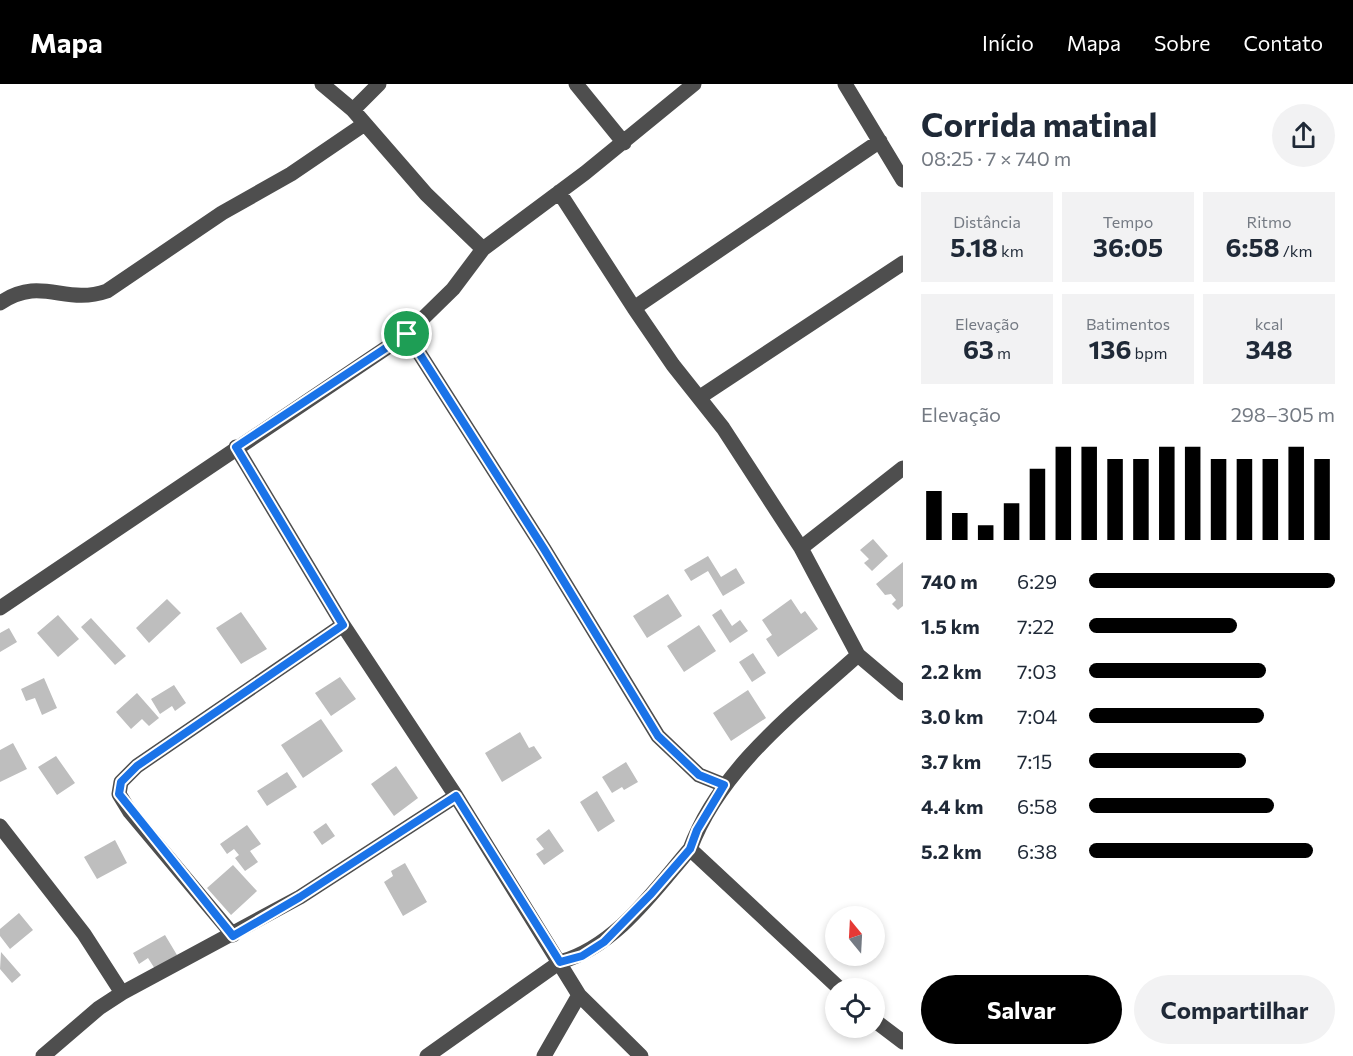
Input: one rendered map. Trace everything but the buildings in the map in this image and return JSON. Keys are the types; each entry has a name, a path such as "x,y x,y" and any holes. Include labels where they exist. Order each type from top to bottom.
{"street":[{"path":"321,84 353,110 363,125 426,195 483,249"},
{"path":"353,110 379,84"},
{"path":"576,84 624,143"},
{"path":"0,608 407,334 453,289 483,249 624,143 693,84"},
{"path":"845,84 880,141 899,161 903,180"},
{"path":"0,303 15,292 30,290 57,292 73,297 93,296 107,291 222,213 291,174 363,125"},
{"path":"634,309 880,141"},
{"path":"559,192 634,309 673,365 700,397 801,548 858,655 903,693"},
{"path":"700,397 903,263"},
{"path":"407,334 544,549 658,736 699,775 724,785"},
{"path":"236,447 343,625 456,796 579,995 641,1056"},
{"path":"801,548 903,468"},
{"path":"233,936 130,812 119,794 121,782 137,766 343,625"},
{"path":"427,1056 560,962 582,956 604,942 690,849 697,830 724,785 751,755 858,655"},
{"path":"43,1056 99,1008 122,993 233,936 300,897 456,796"},
{"path":"0,826 84,934 122,993"},
{"path":"690,849 828,978"},
{"path":"544,1056 579,995"},
{"path":"885,1028 903,1042"}],"route":[{"path":"407,334 544,549 658,736 699,775 724,785 697,830 690,849 651,894 604,942 582,956 560,962 456,796 300,897 233,936 130,812 119,794 121,782 137,766 343,625 236,447 377,356 407,334"}]}
